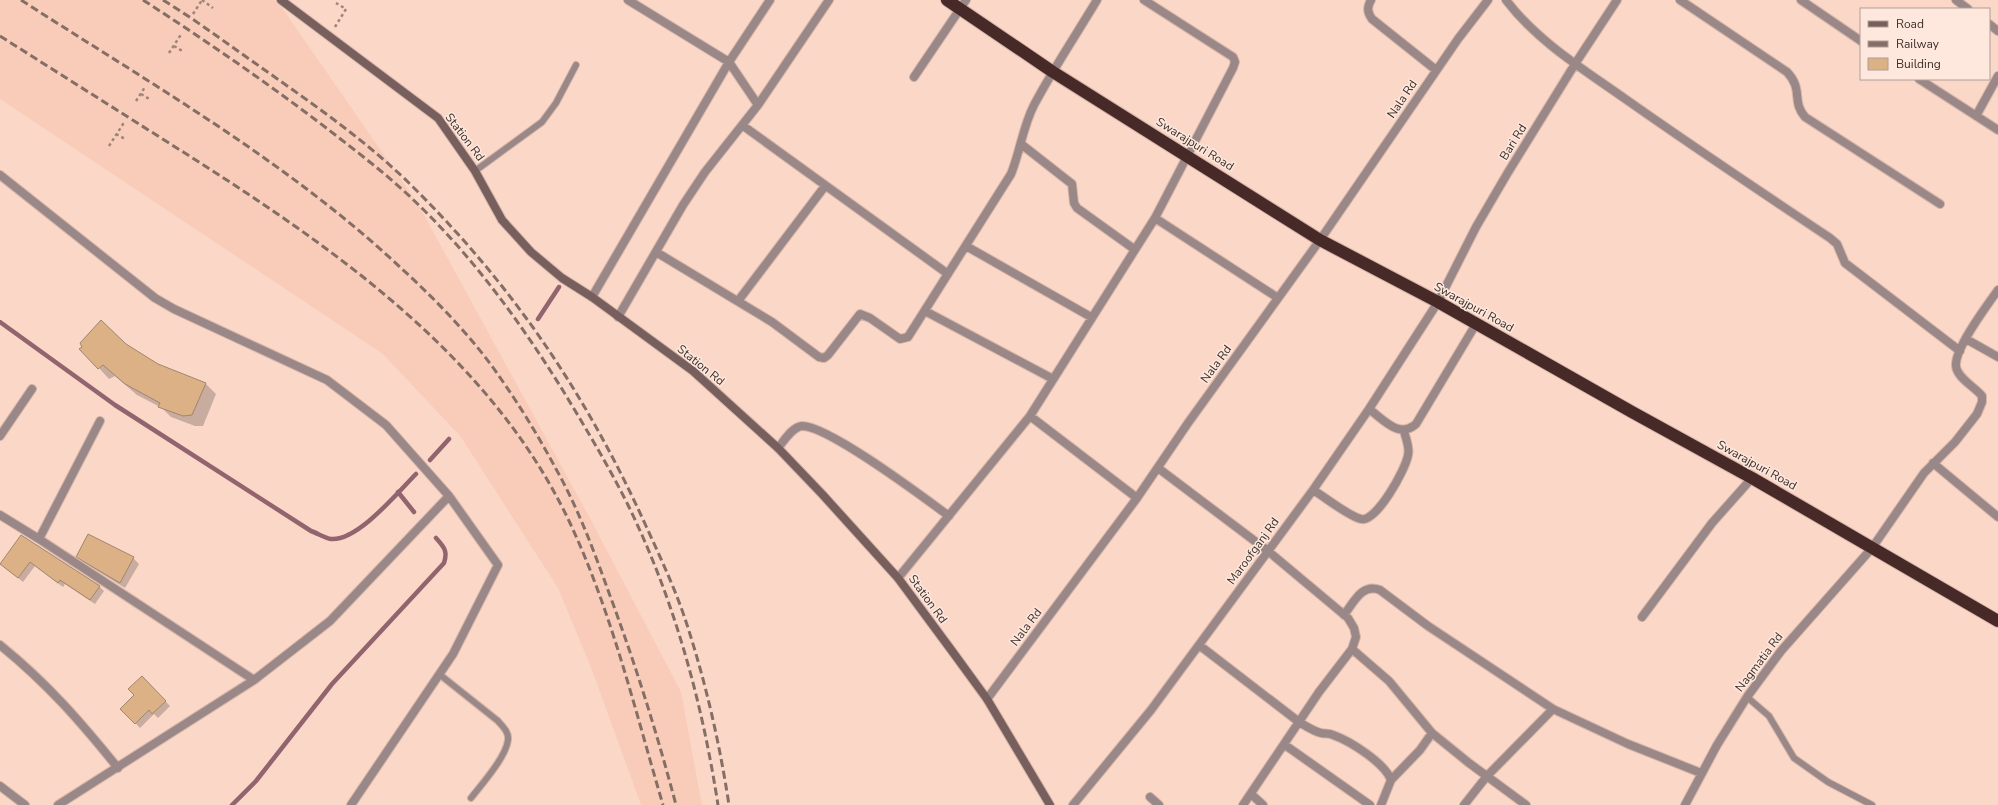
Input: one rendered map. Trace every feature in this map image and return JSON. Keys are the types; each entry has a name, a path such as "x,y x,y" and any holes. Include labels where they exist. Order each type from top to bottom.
{"highway":[{"name":"Swarajpuri Road","path":"947,0 964,4 1054,72 1320,240 1438,302 1752,478 1998,621"}],"street":[{"name":"Station Rd","path":"281,0 438,118 475,171 502,220 531,252 562,278 592,297 693,371 778,448 898,578 987,699 1050,805"},
{"path":"628,0 729,62 758,104"},
{"path":"592,297 729,62 770,0"},
{"path":"618,316 683,205 758,104 829,0"},
{"path":"656,252 772,322 814,354 824,358 860,314 870,318 900,339 908,337 1011,174 1022,144 1025,128 1033,106 1097,0"},
{"path":"898,578 1030,416 1154,218 1189,156 1233,68 1235,62 1233,57 1144,0"},
{"path":"1371,0 1368,5 1368,13 1372,19 1436,70"},
{"name":"Nala Rd","path":"987,699 1137,498 1320,240 1436,70 1488,0"},
{"path":"1506,0 1516,14 1536,33 1575,64 1704,154 1830,238 1837,244 1845,263 1960,351 1966,339 1997,293"},
{"name":"Bari Rd","path":"1438,302 1476,227 1575,64 1617,0"},
{"path":"1680,0 1787,72 1794,80 1798,90 1797,100 1800,111 1805,117 1940,204"},
{"path":"1801,0 1860,40"},
{"path":"1956,0 1967,8"},
{"path":"914,77 964,4"},
{"path":"1990,25 1998,31"},
{"path":"1976,116 1998,76"},
{"path":"1921,80 1998,130"},
{"path":"742,125 948,274"},
{"path":"1022,144 1072,184 1074,203 1078,208 1134,249"},
{"path":"0,176 155,298 174,309 328,380 386,425 449,496 498,565 453,654 351,805"},
{"path":"738,301 825,186"},
{"path":"1154,218 1278,298"},
{"path":"966,246 1091,317"},
{"name":"Maroofganj Rd","path":"1073,805 1151,710 1313,490 1369,409 1438,302"},
{"path":"925,311 1053,379"},
{"path":"1369,409 1397,429 1404,431 1410,429 1416,424 1476,324"},
{"path":"1966,339 1998,357"},
{"name":"Nagmatia Rd","path":"1685,805 1701,773 1747,697 1781,651 1872,548 1910,491 1933,463 1955,442 1977,414 1982,402 1982,396 1959,373 1956,365 1960,351"},
{"path":"0,436 32,389"},
{"path":"1030,416 1137,498"},
{"path":"40,539 100,421"},
{"path":"778,448 792,431 801,426 812,427 864,456 949,516"},
{"path":"1313,490 1351,514 1361,519 1367,519 1376,512 1401,475 1406,464 1409,454 1404,431"},
{"path":"1933,463 1998,517"},
{"path":"1158,468 1268,551 1344,615 1354,628 1356,637 1352,649 1298,722 1285,745 1243,805"},
{"path":"1642,617 1712,523 1752,478"},
{"path":"58,805 254,680 330,621 449,496"},
{"path":"0,516 40,539 254,680"},
{"path":"1344,615 1363,590 1374,588 1380,590 1428,626 1553,709 1628,744 1701,773"},
{"path":"0,644 53,691 79,719 118,768"},
{"path":"1199,645 1298,722 1315,731 1342,738 1382,766 1388,772 1391,780"},
{"path":"1352,649 1389,681 1432,733 1526,805"},
{"path":"1464,805 1487,776 1553,709"},
{"path":"1381,805 1391,780 1420,750 1432,733"},
{"path":"1285,745 1370,805"},
{"path":"0,786 25,805"},
{"path":"1251,794 1263,805"},
{"path":"1150,797 1159,805"}],"lane":[{"path":"475,171 542,122 556,103 576,65"},
{"path":"439,674 498,721 506,730 508,739 505,751 471,798"},
{"path":"1747,697 1769,716 1794,758 1828,782 1872,805"}],"path":[{"path":"193,14 202,0 213,8"},
{"path":"329,36 346,9 336,3"},
{"path":"169,53 182,33"},
{"path":"174,46 184,52"},
{"path":"136,101 145,87"},
{"path":"141,94 151,100"},
{"path":"109,146 124,121"},
{"path":"116,134 125,139"}],"shaded area":[{"path":"0,0 273,0 278,2 418,204 592,522 681,692 702,805 641,805 592,670 558,588 461,437 383,354 0,99"}],"building":[{"path":"101,320 126,344 158,364 206,383 192,415 183,416 158,407 160,403 125,384 103,365 98,369 79,349 82,347 80,343"},
{"path":"88,534 134,557 120,583 76,557"},
{"path":"21,535 100,586 90,600 60,580 58,583 30,562 18,578 0,564"},
{"path":"142,676 166,701 152,714 149,710 135,724 120,709 134,695 128,689"}],"waterway":[{"path":"538,319 559,287"},
{"path":"0,322 115,405 311,531 326,538 342,538 365,524 377,514 416,474"},
{"path":"430,460 449,439"},
{"path":"398,492 414,512"},
{"path":"232,805 256,781 332,684 444,563 446,555 444,549 436,538"}],"railway":[{"path":"21,0 169,94 265,159 312,193 358,229 401,268 441,306 477,347 499,376 543,445 564,484 585,530 619,619 637,672 676,805"},
{"path":"143,0 280,94 386,175 428,214 470,260 509,310 545,362 588,432 628,505 644,541 672,614 695,689 704,727 718,805"},
{"path":"163,0 314,105 395,169 450,225 484,264 516,304 546,346 599,432 623,478 675,591 696,652 717,739 729,805"},
{"path":"0,36 237,187 294,225 349,266 402,310 452,356 497,407 537,463 570,523 585,557 622,662 663,805"}]}
